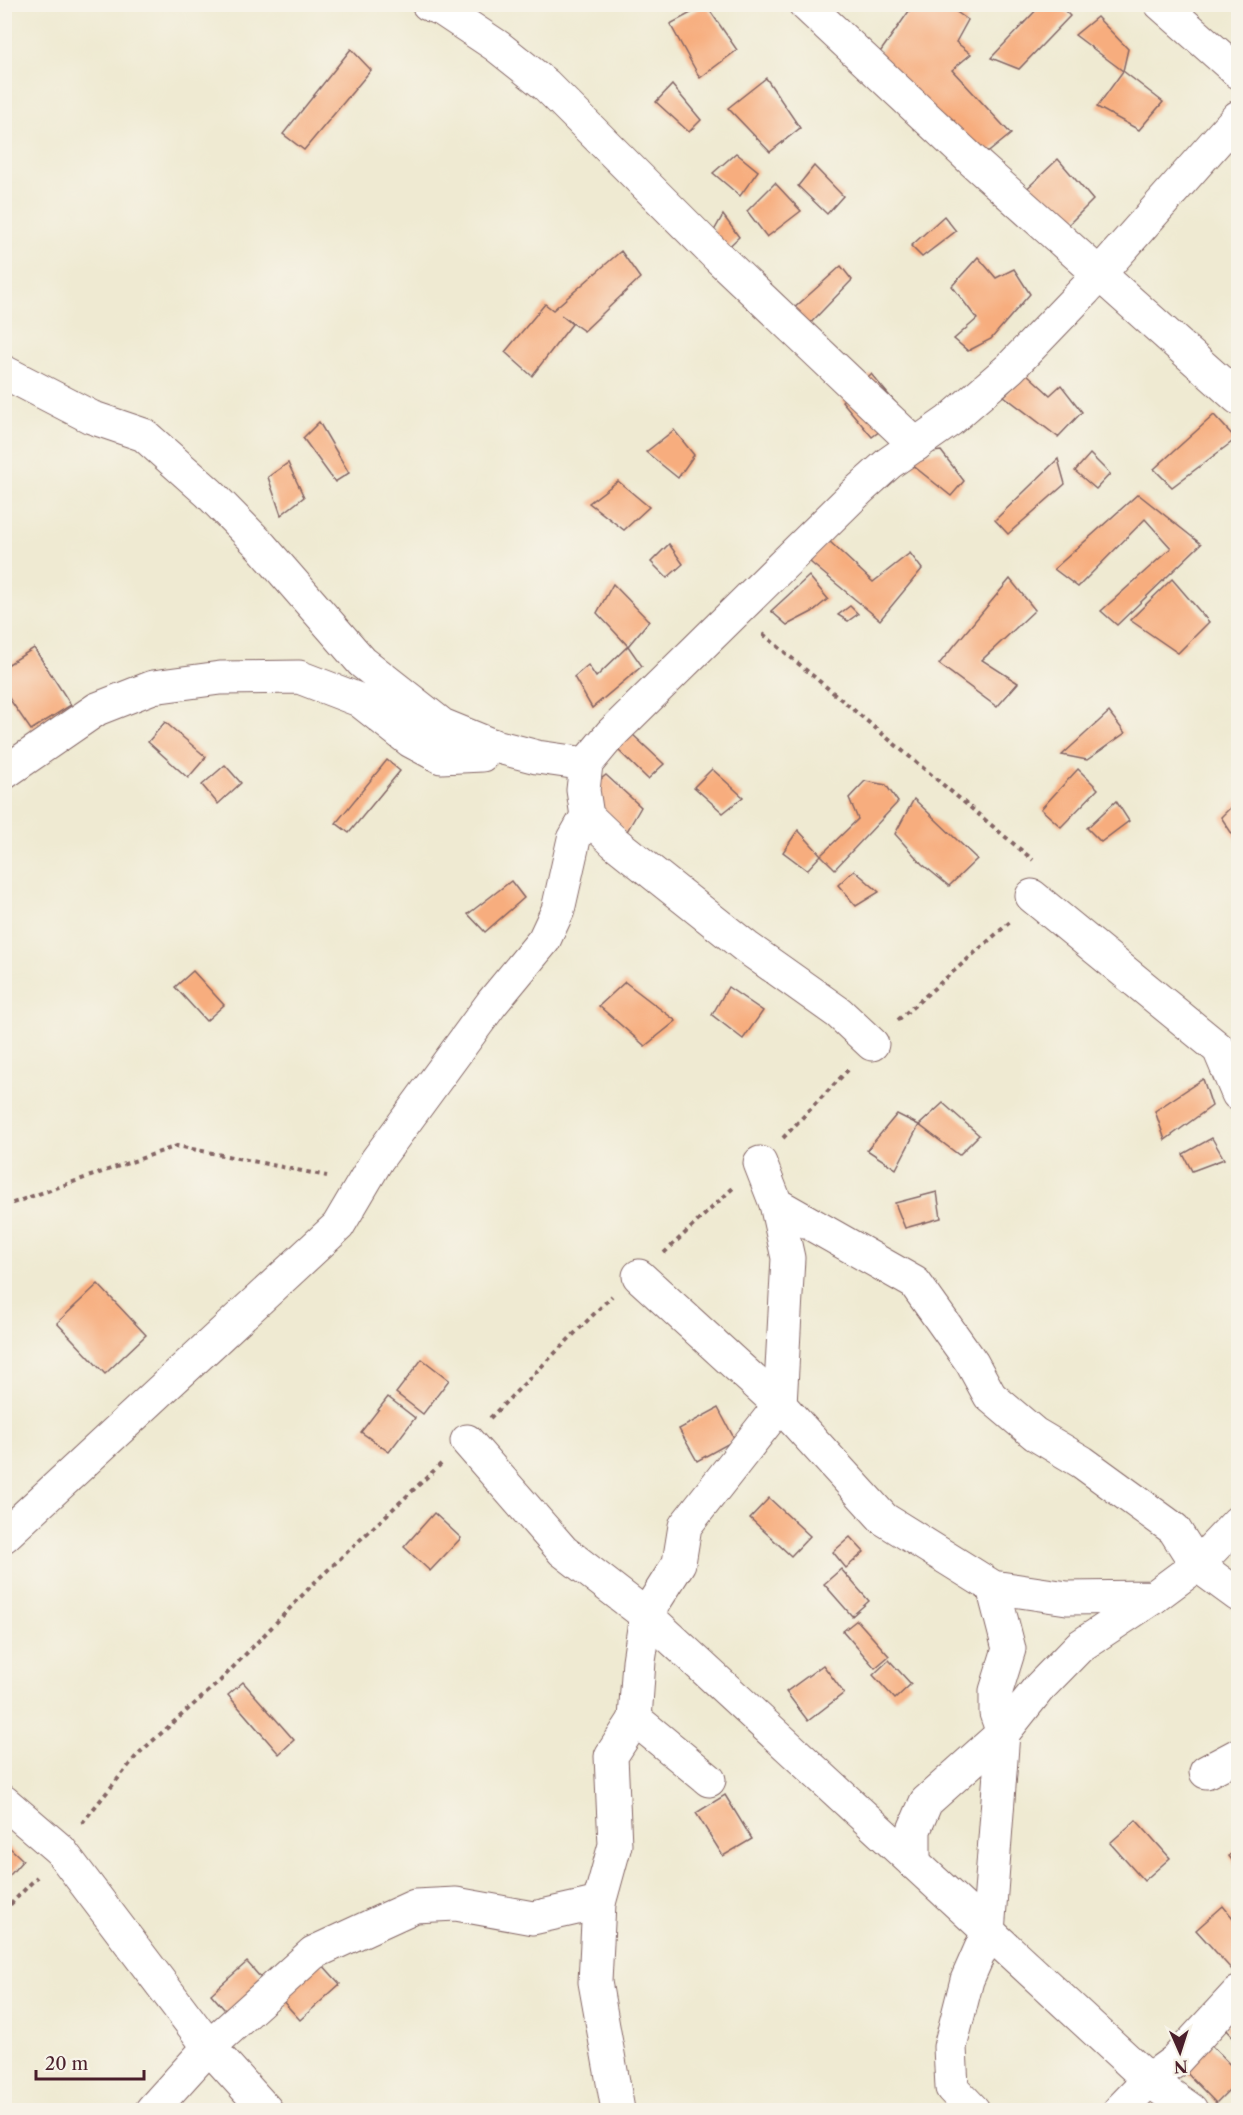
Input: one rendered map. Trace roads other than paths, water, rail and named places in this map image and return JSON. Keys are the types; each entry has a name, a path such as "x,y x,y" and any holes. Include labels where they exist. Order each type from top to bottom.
{"street":[{"path":"428,4 443,10 497,46 546,85 718,257 916,445"},
{"path":"805,4 968,156 1239,398"},
{"path":"1161,4 1239,72"},
{"path":"872,1044 839,1013 747,947 623,849 587,816 583,790 586,765 611,734 859,490 889,463 949,421 1010,368 1100,273 1239,117"},
{"path":"4,372 91,417 144,435 209,493 261,546 362,662 442,724 491,745 537,757 586,765"},
{"path":"4,773 97,709 153,687 220,678 299,677 359,700 411,741 441,757 482,755 491,745"},
{"path":"4,1536 338,1226 363,1183 492,1003 544,940 558,910 574,838 587,816"},
{"path":"1032,896 1219,1049 1239,1094"},
{"path":"618,2110 596,1982 599,1904 615,1845 611,1756 635,1719 639,1661 646,1615 678,1563 685,1526 780,1405 786,1337 788,1258 776,1204 760,1162"},
{"path":"776,1204 915,1283 972,1363 990,1396 1035,1434 1082,1462 1174,1529 1197,1565 1239,1594"},
{"path":"639,1276 780,1405 876,1525 993,1587 1067,1598 1154,1597"},
{"path":"467,1441 563,1551 646,1615 1149,2080 1191,2110"},
{"path":"914,1863 914,1830 926,1802 1003,1733 1038,1689 1080,1646 1154,1597 1197,1565 1239,1522"},
{"path":"973,2110 952,2088 950,2048 967,1980 988,1932 1003,1733 996,1713 996,1691 1009,1649 993,1587"},
{"path":"635,1719 709,1780"},
{"path":"1206,1772 1239,1755"},
{"path":"4,1802 60,1850 209,2047 266,2110"},
{"path":"152,2110 209,2047 313,1953 415,1906 456,1904 533,1918 599,1904"},
{"path":"1120,2110 1149,2080 1175,2061 1239,1994"}]}
